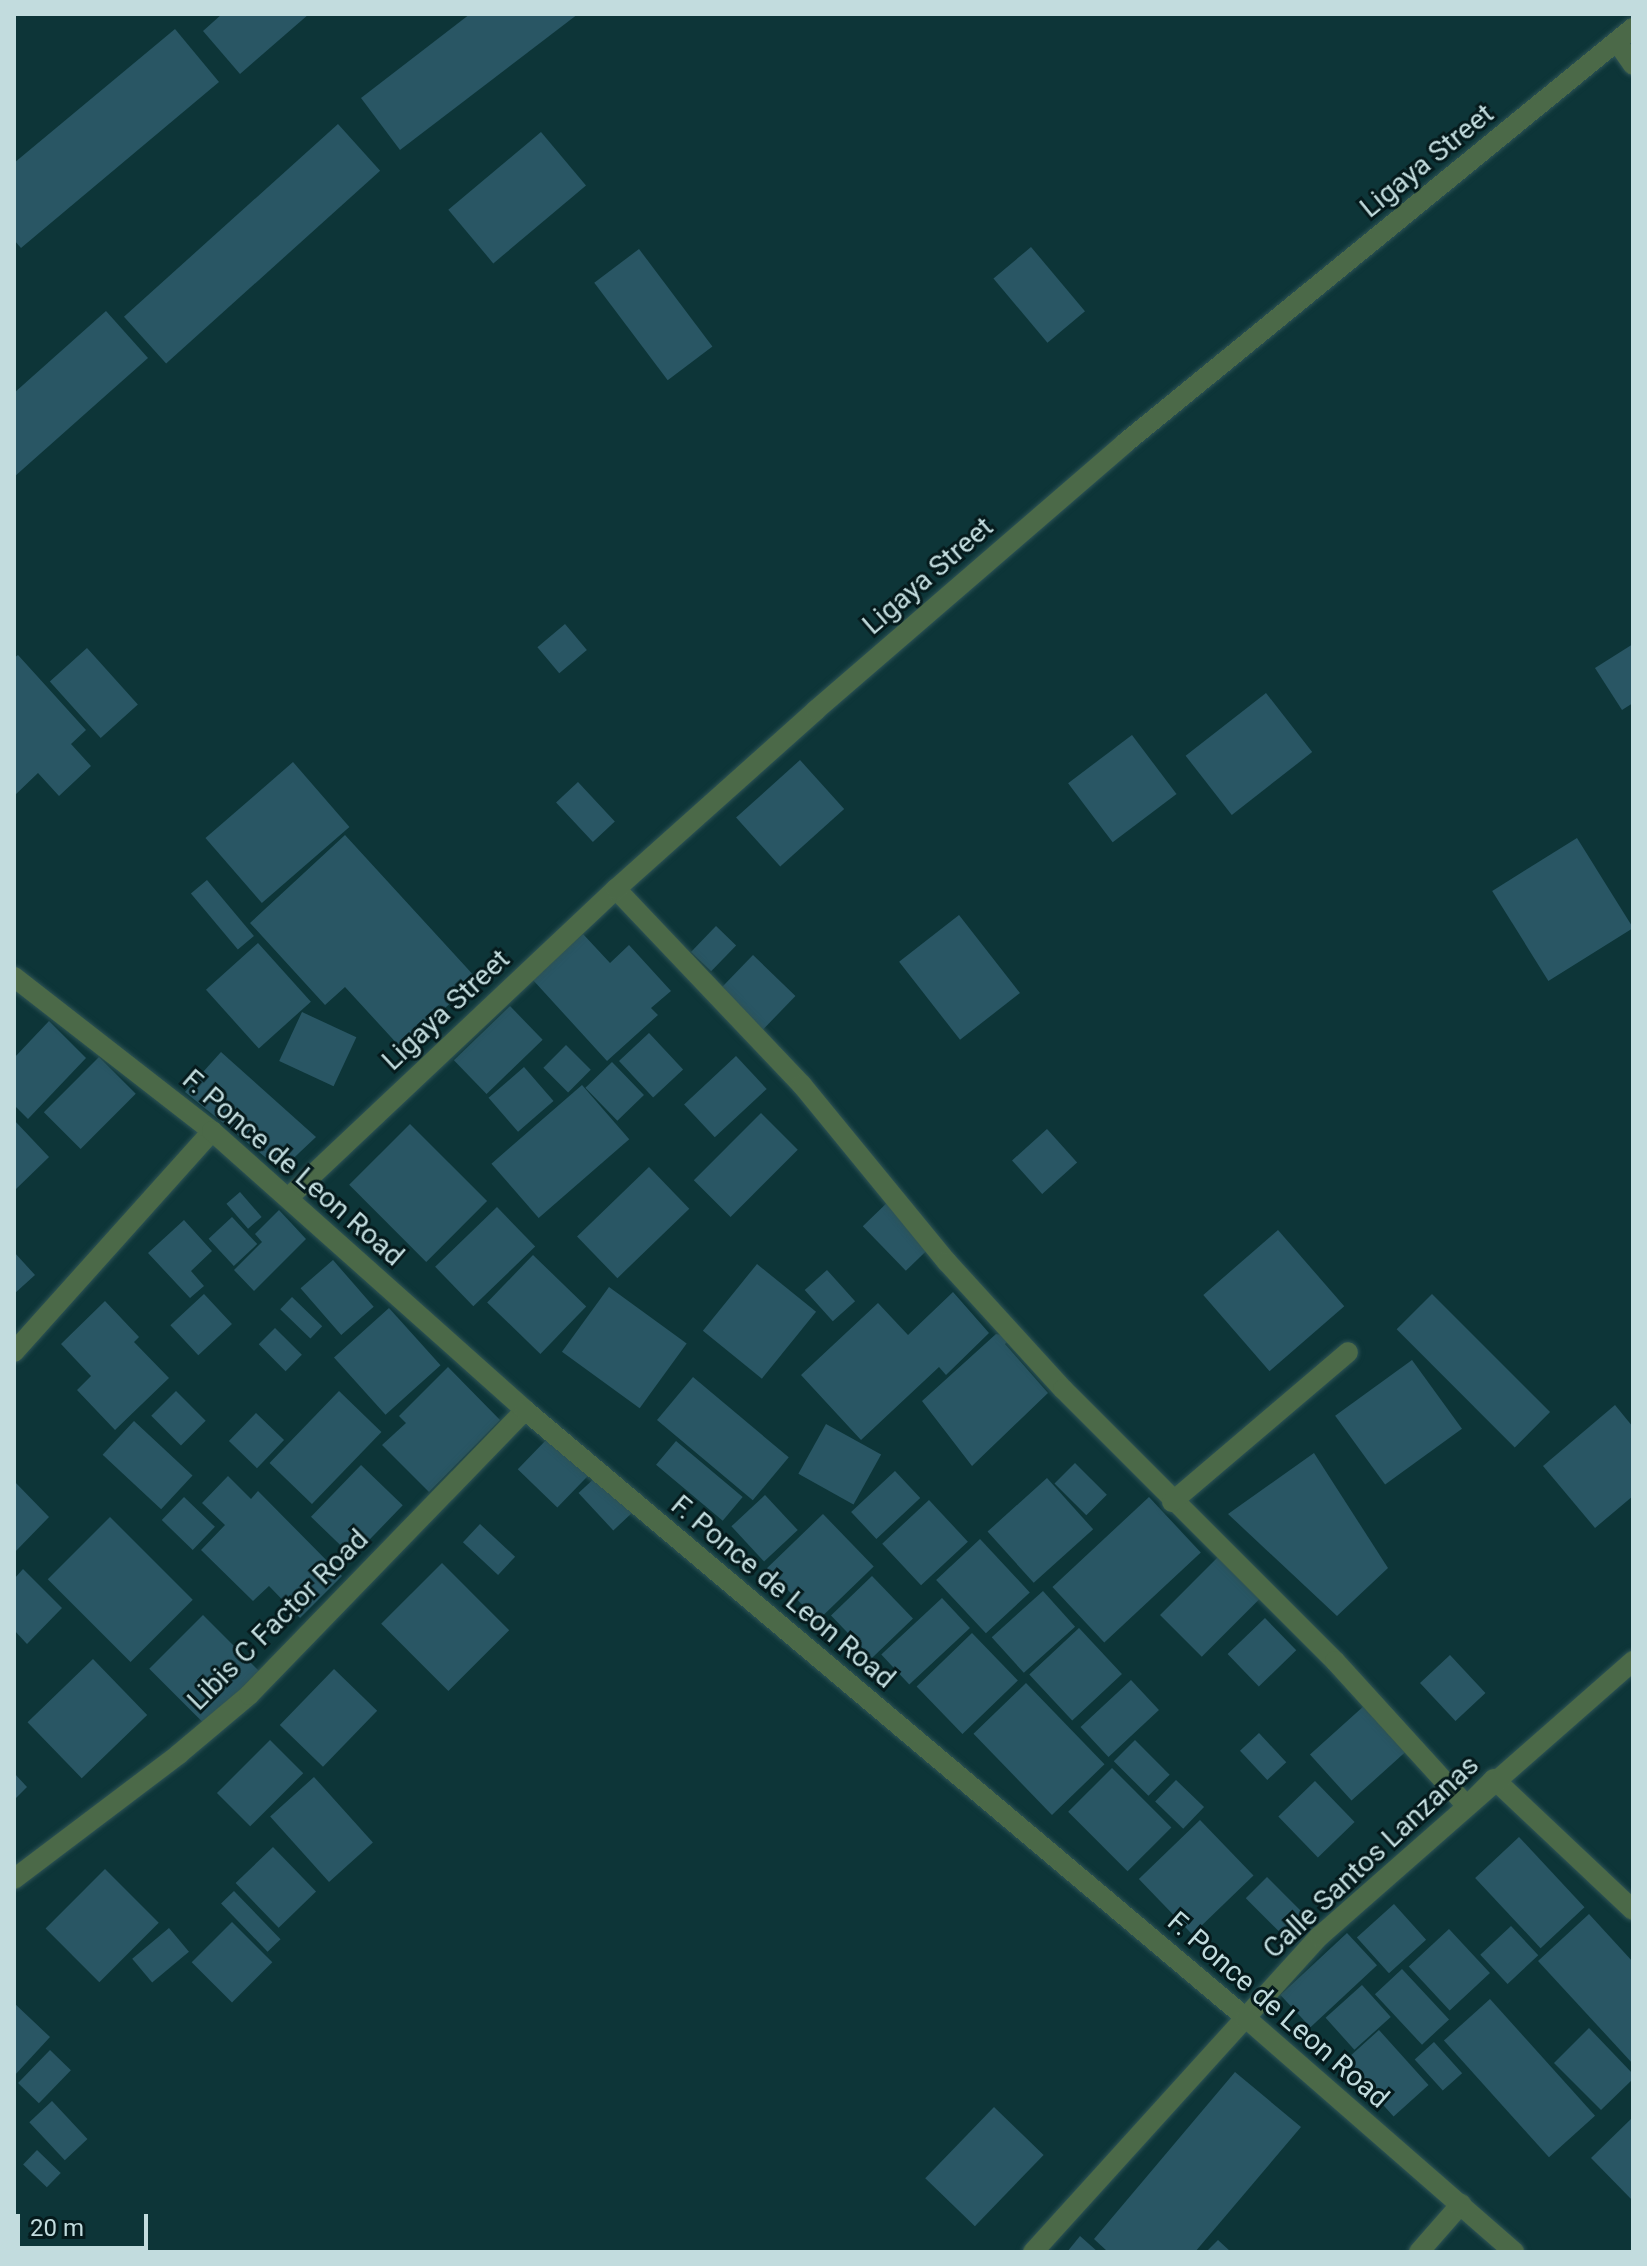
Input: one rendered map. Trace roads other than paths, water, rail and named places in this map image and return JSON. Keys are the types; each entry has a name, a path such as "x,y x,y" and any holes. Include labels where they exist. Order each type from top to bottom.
{"street":[{"name":"Ligaya Street","path":"288,1198 616,889 1125,443 1633,28"},
{"path":"1617,42 1633,65"},
{"path":"616,889 802,1085 947,1262 1172,1502 1335,1661 1467,1806"},
{"name":"F. Ponce de Leon Road","path":"14,977 212,1131 525,1410 1246,2018 1514,2252"},
{"path":"14,1352 212,1131"},
{"path":"1172,1502 1348,1352"},
{"name":"Libis C Factor Road","path":"14,1879 179,1754 249,1695 525,1410"},
{"name":"Calle Santos Lanzanas","path":"1033,2252 1320,1936 1494,1779 1633,1661"},
{"path":"1494,1779 1633,1910"},
{"path":"1419,2252 1461,2204"}]}
